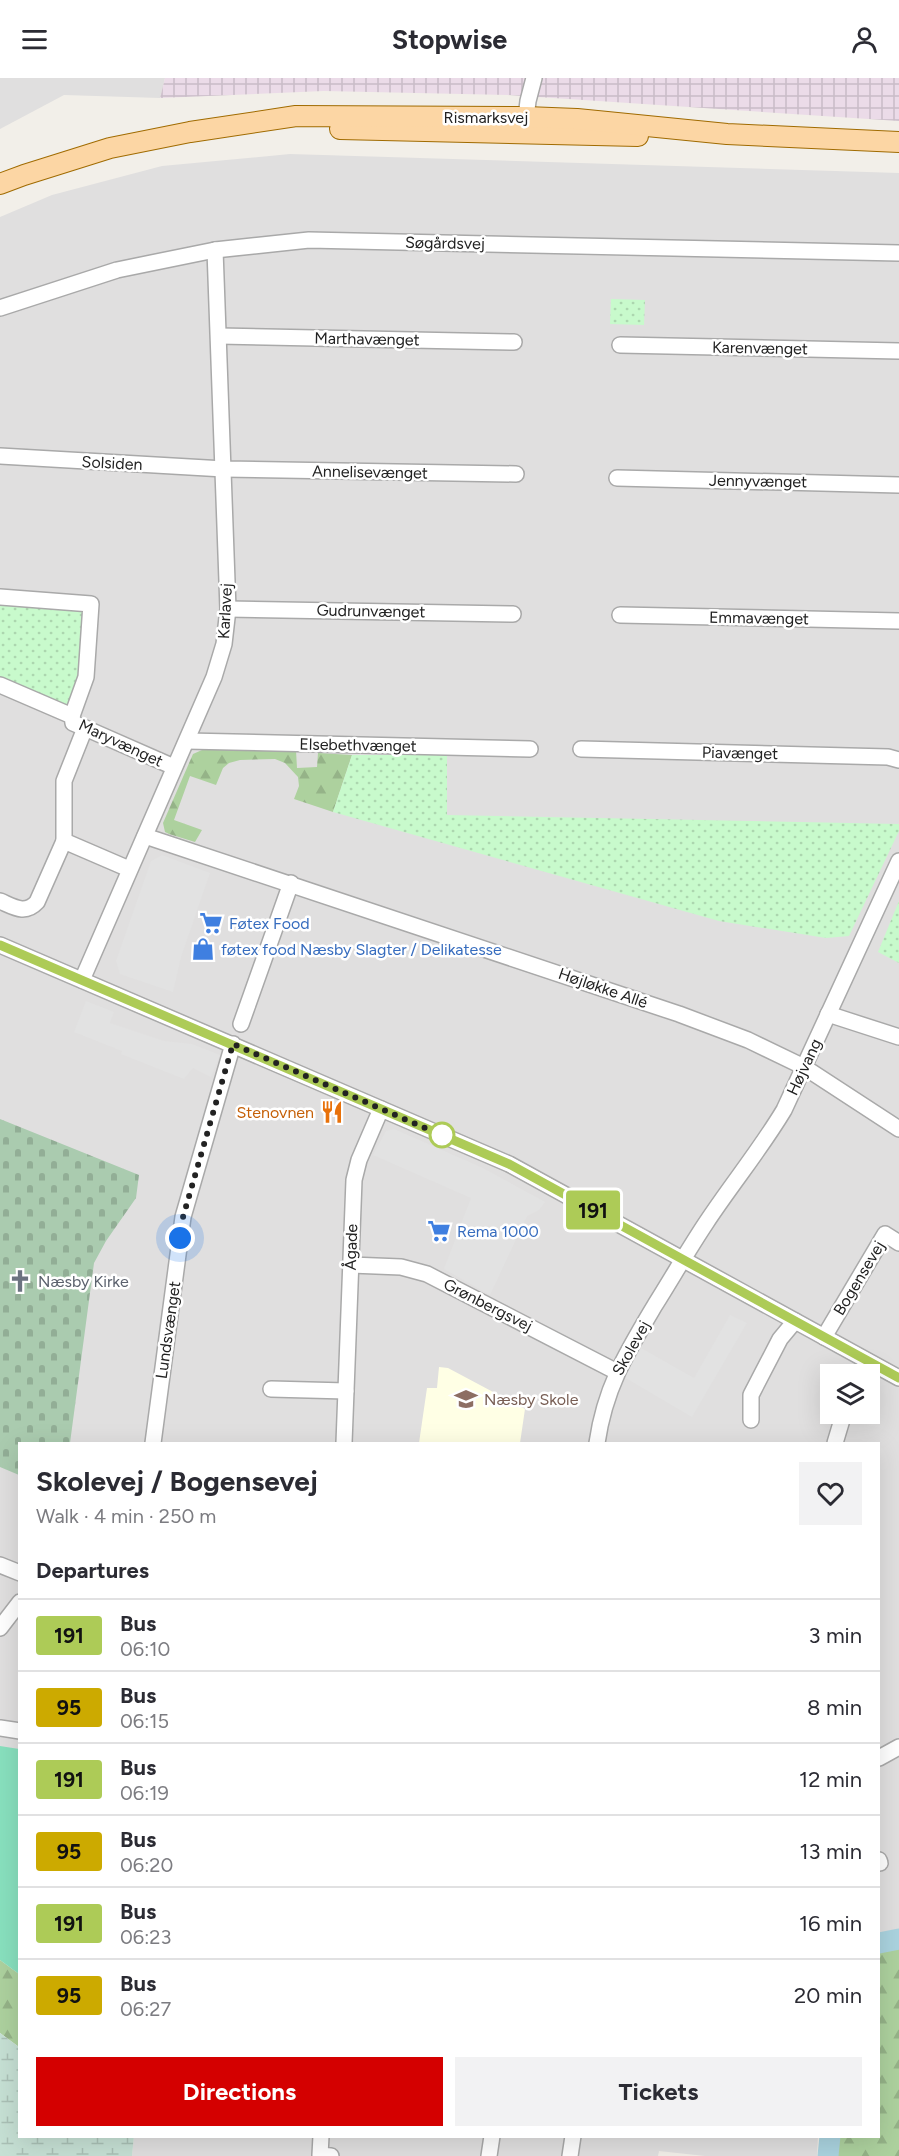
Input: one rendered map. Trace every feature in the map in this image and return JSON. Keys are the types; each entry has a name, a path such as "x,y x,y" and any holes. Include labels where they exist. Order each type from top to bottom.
{"main road":[{"name":"Rismarksvej","path":"0,184 110,148 190,132 296,116 525,126 684,137 727,134 899,142"}],"street":[{"path":"525,126 534,78"},
{"name":"Søgårdsvej","path":"0,308 117,270 215,250 309,240 899,253"},
{"name":"Karlavej","path":"82,980 187,741 214,677 224,644 228,609 215,250"},
{"name":"Marthavænget","path":"219,336 514,342"},
{"name":"Karenvænget","path":"620,345 899,351"},
{"name":"Solsiden","path":"0,456 224,469"},
{"name":"Annelisevænget","path":"224,469 516,474"},
{"name":"Jennyvænget","path":"617,478 899,484"},
{"name":"Maryvænget","path":"0,597 92,604 86,677 72,716 73,723 174,767"},
{"name":"Gudrunvænget","path":"228,609 513,614"},
{"name":"Emmavænget","path":"620,615 899,621"},
{"name":"Maryvænget","path":"0,686 72,716"},
{"path":"0,901 22,910 31,909 37,902 64,841 66,829 64,781 85,728"},
{"name":"Elsebethvænget","path":"187,741 530,749"},
{"name":"Piavænget","path":"581,749 888,757 899,760"},
{"name":"Højløkke Allé","path":"145,836 679,1014 748,1040 804,1067 899,1129"},
{"path":"64,841 129,869"},
{"name":"Højvang","path":"683,1259 706,1222 764,1143 784,1110 899,861"},
{"path":"241,1024 291,883"},
{"path":"0,945 509,1164 824,1337 861,1364"},
{"path":"828,1014 899,1037"},
{"name":"Lundsvænget","path":"153,1442 183,1217 233,1044"},
{"name":"Ågade","path":"344,1442 354,1180 381,1109"},
{"name":"Bogensevej","path":"824,1337 885,1234 899,1243"},
{"name":"Skolevej","path":"597,1442 604,1405 617,1372 683,1259"},
{"name":"Grønbergsvej","path":"351,1265 401,1267 427,1274 617,1372"},
{"path":"751,1420 751,1395 780,1339 795,1321"},
{"path":"880,1372 899,1378"},
{"path":"271,1389 346,1391"},
{"path":"835,1442 841,1424"},
{"path":"0,1565 18,1572"},
{"path":"0,1628 18,1605"},
{"path":"0,1728 18,1731"},
{"path":"880,1757 899,1747"},
{"path":"321,2138 320,2155 331,2156"},
{"path":"489,2156 492,2138"},
{"path":"570,2156 573,2138"}],"shaded area":[{"path":"0,78 165,78 160,98 64,95 0,129"},
{"path":"165,78 899,78 899,121 508,95 324,91 160,98"},
{"path":"290,154 899,173 899,1929 880,1933 880,1442 18,1442 18,1963 0,1953 0,217 52,195 162,166"},
{"path":"162,855 210,873 181,957 173,992 120,974 116,961 151,861"},
{"path":"86,1001 114,1012 110,1023 164,1041 192,1044 220,1055 211,1077 193,1068 184,1079 74,1032"},
{"path":"394,1129 483,1168 545,1202 539,1210 527,1216 490,1295 444,1269 471,1198 373,1155 386,1131"},
{"path":"730,1315 747,1323 692,1417 624,1377 641,1348 694,1378"},
{"name":"Næsby Skole","path":"439,1367 448,1368 525,1409 520,1442 419,1442 427,1388 437,1388"},
{"path":"134,2138 818,2138 817,2156 705,2156 659,2151 658,2156 132,2156"}],"green space":[{"path":"611,299 645,300 644,325 610,324"},
{"path":"0,602 78,606 86,614 81,676 66,708 0,679"},
{"path":"202,750 296,750 297,768 317,767 318,753 352,755 333,812 294,799 299,786 298,777 285,763 275,759 240,760 229,763 223,768 216,785 190,776 174,820 202,830 195,842 165,832 163,823 193,754"},
{"path":"352,755 447,755 447,815 899,824 899,831 849,936 826,938 719,921 333,812"},
{"path":"899,901 899,963 878,952"},
{"path":"0,1119 139,1175 136,1198 106,1241 94,1263 70,1442 18,1442 18,1475 0,1467"},
{"path":"0,1746 18,1749 18,1973 0,1960"},
{"path":"899,1946 899,2156 834,2156 835,2138 880,2138 880,1949"},
{"path":"0,1960 18,1973 18,2046 0,2033"},
{"path":"0,2033 18,2046 18,2138 134,2138 132,2156 0,2156"}],"waterway":[{"path":"880,1943 899,1939"},
{"path":"828,2156 830,2138"}],"bus line":[{"name":"191","path":"0,945 509,1164 899,1378"}],"place":[{"name":"Føtex Food","path":"211,923"},
{"name":"føtex food Næsby Slagter / Delikatesse","path":"203,949"},
{"name":"Stenovnen","path":"332,1112"},
{"name":"Rema 1000","path":"439,1231"},
{"name":"Næsby Kirke","path":"20,1281"},
{"name":"Næsby Skole","path":"466,1399"}],"route":[{"path":"180,1238 183,1217 233,1044 450,1139 442,1135"}]}
